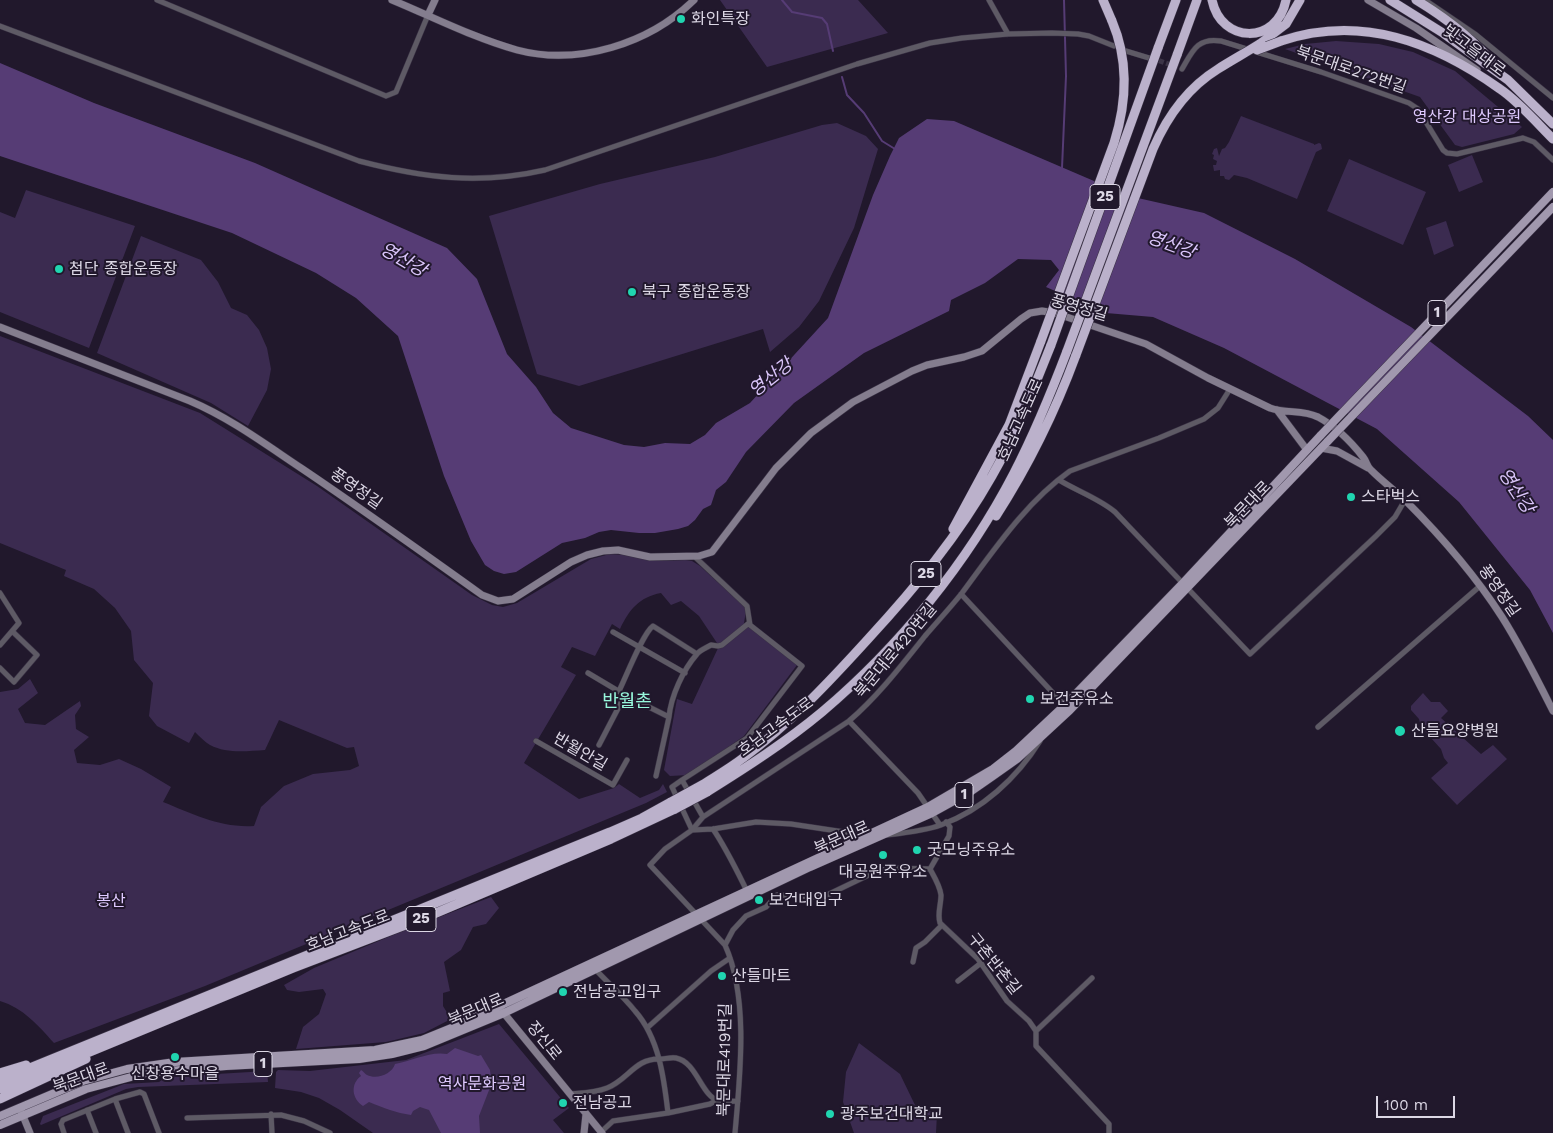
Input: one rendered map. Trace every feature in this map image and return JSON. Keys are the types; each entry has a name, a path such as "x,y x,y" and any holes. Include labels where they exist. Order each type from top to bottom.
{"highway":[{"path":"742,759 756,743 805,698 848,654 886,612 944,542 988,466 1009,425 1114,143 1122,114 1125,80 1122,54 1103,0"},
{"name":"호남고속도로","path":"705,788 782,727 818,692 897,608 938,558 966,519 993,475 1016,432 1051,345 1176,0"},
{"name":"호남고속도로","path":"0,1089 293,968 429,916 611,839 752,764 815,717 855,683 897,641 948,578 997,503 1014,473 1035,429 1067,351 1197,0"},
{"path":"1212,0 1214,10 1221,20 1231,28 1243,33 1257,33 1269,29 1278,20 1286,0"},
{"path":"1245,54 1286,24 1300,0"},
{"name":"빛고을대로","path":"1390,0 1443,33 1508,80 1553,124"},
{"path":"1416,0 1459,29 1478,46 1508,80"},
{"path":"897,641 949,584 1013,490 1044,432 1076,355 1146,165 1164,126 1179,102 1198,83 1216,69 1245,54 1280,41 1313,32 1352,30 1396,36 1442,53 1501,90"},
{"name":"빛고을대로","path":"1501,90 1553,139"},
{"name":"호남고속도로","path":"0,1080 673,806"},
{"path":"0,1099 81,1062 111,1044"},
{"path":"0,1073 16,1067 51,1059"}],"main road":[{"name":"북문대로","path":"1185,585 1321,435 1553,192"},
{"name":"북문대로","path":"0,1125 86,1089 146,1073 359,1058 392,1054 424,1046 504,1014 747,891 868,834 970,792 994,776 1042,736 1185,585 1322,448 1553,206"},
{"name":"북문대로","path":"0,1116 83,1081 148,1065 340,1053 397,1046 422,1040 878,837 930,810 993,768 1067,708"}],"street":[{"path":"156,0 386,96 396,92 435,0"},
{"path":"392,0 518,50 562,55 587,53 634,40 666,23 694,0"},
{"path":"989,0 1008,34"},
{"name":"빛고을대로","path":"1368,0 1440,43 1501,90"},
{"path":"1425,0 1475,34 1553,98"},
{"path":"0,26 360,161 410,174 462,178 522,176 545,170 872,60 942,41 1008,34 1052,33 1089,36 1114,46"},
{"name":"북문대로272번길","path":"1182,68 1190,53 1200,43 1213,40 1221,41 1321,72 1409,103 1418,109 1443,150 1447,153 1457,154 1523,138 1534,142 1553,160"},
{"path":"1126,51 1149,58"},
{"name":"풍영정길","path":"0,327 190,401 218,414 324,483 482,595 490,599 504,601 512,600 571,562 594,553 618,550 650,557 708,554 716,548 765,480 811,434 833,417 874,390 912,371 927,365 982,351 1021,319 1035,311 1056,313 1146,344 1180,364 1277,410 1309,413 1322,420 1366,460 1368,468 1404,500 1457,557 1480,586 1508,627 1529,663 1553,711"},
{"name":"북문대로420번길","path":"698,917 650,865 665,849 692,830 703,817 849,721 882,689 961,594 1000,542 1037,501 1070,471 1204,419 1218,408 1230,389"},
{"path":"1277,410 1307,450"},
{"path":"1322,448 1337,451 1368,468"},
{"path":"1059,480 1110,507 1250,654 1376,536 1394,517 1404,500"},
{"path":"656,776 670,706 684,673 697,654 711,645 722,645 748,623 749,611 747,606 694,556"},
{"path":"1318,727 1480,586"},
{"path":"0,593 19,623 0,645"},
{"path":"961,594 1067,708"},
{"path":"692,830 672,786 747,738 802,666 748,623"},
{"path":"619,691 640,646 650,628 654,626 697,654"},
{"path":"0,668 14,682 37,655 12,631"},
{"path":"613,632 684,673"},
{"path":"588,673 625,695 669,717"},
{"name":"반월안길","path":"599,745 625,695"},
{"path":"849,721 918,793 940,825"},
{"path":"878,837 940,825 963,814 998,790 1020,770 1042,736"},
{"name":"반월안길","path":"536,741 613,785 627,760"},
{"path":"682,780 703,817"},
{"name":"북문대로","path":"692,830 713,829 756,822 791,824 868,834"},
{"path":"930,869 949,836 950,827 946,822"},
{"path":"713,829 723,844 747,891"},
{"path":"725,945 733,930 746,916 766,907 777,895 817,897 827,895 876,871 892,868 930,869"},
{"path":"913,962 916,948 942,925 939,920 941,893 930,869"},
{"name":"북문대로419번길","path":"698,917 725,945 730,958 740,1004 738,1101 735,1133"},
{"name":"구촌반촌길","path":"942,925 964,944 981,963 1007,1001 1036,1031"},
{"path":"647,1028 711,971 730,958"},
{"path":"958,981 981,963"},
{"path":"595,969 636,1012 647,1028 660,1059 668,1113"},
{"path":"1092,978 1036,1031 1036,1046 1109,1124 1109,1133"},
{"name":"장신로","path":"498,1006 600,1133"},
{"path":"568,1094 595,1092 609,1088 620,1081 634,1067 647,1061 675,1058 684,1061 712,1098 738,1101"},
{"path":"64,1133 61,1124 63,1120 138,1092 144,1094 159,1133"},
{"path":"115,1099 128,1133"},
{"path":"600,1133 613,1121 668,1113 710,1104 717,1100"},
{"path":"20,1108 30,1133"},
{"path":"87,1110 96,1133"},
{"path":"187,1118 271,1114 296,1118 330,1133"},
{"path":"271,1114 272,1133"},
{"path":"584,1133 586,1114"}],"green space":[{"path":"720,0 858,0 888,33 767,67"},
{"name":"영산강 대상공원","path":"1336,41 1379,44 1413,52 1455,71 1522,127 1514,134 1462,147 1455,145 1420,97 1285,49 1305,44"},
{"path":"1241,116 1314,145 1321,144 1322,149 1316,152 1297,199 1247,178 1234,175 1229,180 1225,179 1224,176 1220,176 1220,170 1214,171 1213,165 1216,165 1217,161 1213,159 1214,149 1217,148 1219,156 1222,149 1229,142"},
{"name":"북구 종합운동장","path":"837,123 866,136 878,149 854,228 819,301 799,327 770,352 763,329 579,386 537,374 489,216 600,184 715,157 822,125"},
{"path":"1472,155 1483,182 1459,192 1448,165"},
{"path":"1349,159 1426,192 1403,245 1327,211"},
{"name":"첨단 종합운동장","path":"26,190 135,226 89,348 0,312 0,212 15,218"},
{"path":"1446,221 1454,246 1434,255 1426,228"},
{"path":"141,236 201,260 218,282 231,308 247,315 259,330 267,348 271,369 267,390 248,426 211,403 97,353"},
{"name":"봉산","path":"0,336 200,413 317,486 472,595 492,605 503,607 517,603 591,559 610,554 653,561 692,561 744,606 746,611 744,623 797,665 744,736 689,775 670,776 664,770 677,699 692,704 719,646 699,616 681,601 671,605 661,593 641,601 631,610 620,629 612,624 595,656 572,647 561,667 576,675 524,763 579,799 614,788 619,784 640,798 659,790 663,784 667,792 646,803 205,986 54,1043 23,1013 0,1001 0,692 18,689 30,679 38,693 18,709 25,723 45,725 80,701 81,706 75,715 76,729 89,737 74,750 77,763 100,765 119,759 141,769 171,787 163,802 196,815 230,825 254,826 261,807 284,786 313,774 350,770 359,766 354,747 347,748 279,720 265,750 251,751 230,751 217,748 210,745 195,732 189,743 157,726 149,716 153,683 134,660 131,631 115,608 94,589 64,576 66,570 0,543"},
{"path":"1423,693 1431,702 1440,702 1448,711 1441,718 1481,754 1493,745 1507,759 1457,805 1431,778 1448,763 1441,749 1421,727 1419,719 1411,710 1411,706"},
{"path":"491,897 499,908 486,924 473,927 461,950 444,962 450,991 443,993 443,1006 451,1019 424,1033 386,1042 296,1049 303,1027 319,1014 326,994 323,989 299,992 287,990 284,985 314,968"},
{"name":"역사문화공원","path":"499,1024 569,1108 553,1120 564,1133 373,1133 319,1098 301,1092 275,1088 276,1072 278,1070 310,1071 406,1060"},
{"path":"859,1043 900,1074 915,1105 937,1114 936,1133 854,1133 843,1102 846,1072"},
{"path":"267,1071 268,1082 126,1089 40,1124 43,1116 124,1084 159,1082 166,1077"}],"water":[{"name":"영산강","path":"0,63 94,103 255,163 447,248 477,279 507,354 536,387 553,413 571,428 624,445 644,447 665,443 690,444 705,435 716,423 750,403 828,318 873,195 899,138 927,119 954,121 1129,196 1204,213 1295,259 1411,327 1528,416 1553,440 1553,633 1530,590 1459,502 1377,429 1224,348 1153,317 1106,313 1046,287 1059,270 1051,260 1018,259 985,283 951,300 949,311 864,353 794,403 746,452 726,482 716,490 711,505 703,509 688,526 655,533 611,530 599,532 585,538 562,543 516,572 504,574 494,571 485,565 471,541 444,476 398,336 356,298 316,273 232,233 0,156"},
{"path":"455,1048 478,1056 481,1055 490,1070 491,1085 479,1116 480,1133 441,1133 429,1110 420,1107 413,1111 411,1115 395,1112 369,1102 363,1106 356,1099 354,1087 357,1079 361,1076 359,1073 361,1070 366,1075 375,1077 384,1075 391,1071 395,1064 428,1055 447,1054"}],"waterway":[{"path":"782,0 792,12 822,18 827,24 833,51"},
{"path":"1062,168 1066,76 1064,0"},
{"path":"842,77 847,95 864,113 882,141 895,149"}],"tunnel":[{"path":"1152,58 1182,69"}],"place":[{"name":"화인특장","path":"681,19"},
{"name":"첨단 종합운동장","path":"59,269"},
{"name":"북구 종합운동장","path":"632,292"},
{"name":"스타벅스","path":"1351,497"},
{"name":"보건주유소","path":"1030,699"},
{"name":"산들요양병원","path":"1400,731"},
{"name":"굿모닝주유소","path":"917,850"},
{"name":"대공원주유소","path":"883,855"},
{"name":"보건대입구","path":"759,900"},
{"name":"산들마트","path":"722,976"},
{"name":"전남공고입구","path":"563,992"},
{"name":"신창용수마을","path":"175,1057"},
{"name":"전남공고","path":"563,1103"},
{"name":"광주보건대학교","path":"830,1114"}],"district":[{"name":"반월촌","path":"627,702"}]}
